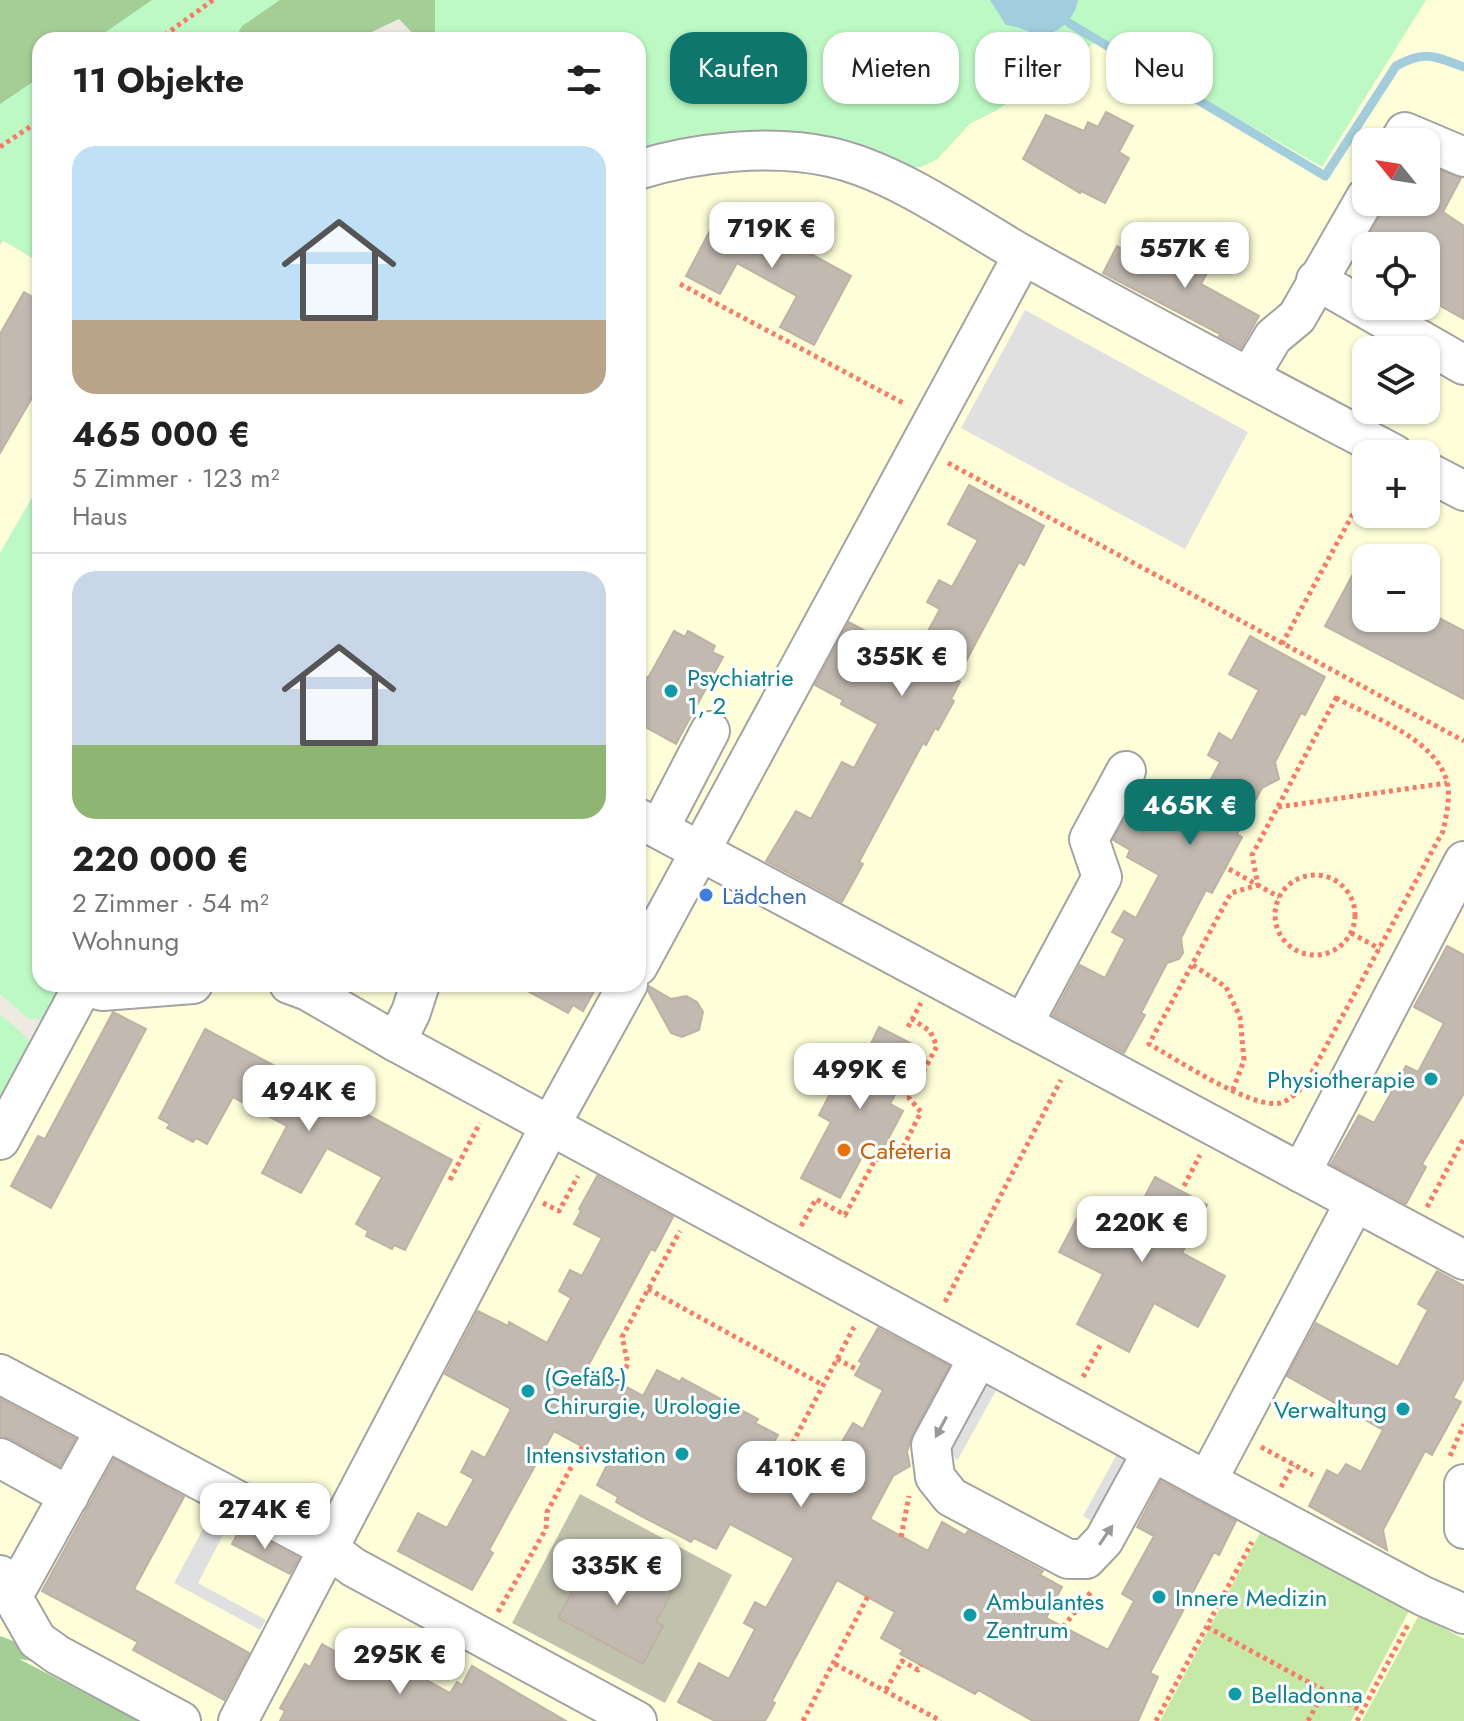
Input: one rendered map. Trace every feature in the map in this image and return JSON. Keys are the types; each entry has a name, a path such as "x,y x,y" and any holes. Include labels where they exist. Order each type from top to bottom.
{"lane":[{"path":"1440,147 1464,157"},
{"path":"646,167 675,158 720,153 790,152 829,157 859,166 930,200 1023,255 1368,440"},
{"path":"1249,377 1273,337 1297,317 1355,216"},
{"path":"646,951 1023,255"},
{"path":"1316,280 1464,365"},
{"path":"1440,478 1464,491"},
{"path":"742,774 705,741 648,824 1464,1260"},
{"path":"1023,1024 1102,877 1089,839 1126,771"},
{"path":"1301,1173 1464,861"},
{"path":"0,1140 80,992"},
{"path":"316,992 339,995 396,1042 1152,1452 1423,1596 1464,1614"},
{"path":"396,1042 417,992"},
{"path":"238,1721 551,1124 624,992"},
{"path":"1207,1481 1355,1202"},
{"path":"978,1358 931,1445 935,1477 951,1497 1068,1559 1086,1559 1104,1540 1152,1452"},
{"path":"0,1374 329,1549 353,1567 637,1721"},
{"path":"4,1583 19,1585 105,1430"},
{"path":"0,1458 69,1496"},
{"path":"1464,1484 1464,1529"},
{"path":"4,1583 37,1640 58,1655 181,1721"}],"path":[{"path":"169,32 213,0"},
{"path":"0,147 32,125"},
{"path":"680,284 1282,644 1464,741"},
{"path":"1282,644 1352,516"},
{"path":"1336,698 1416,740 1438,761 1447,783 1448,806 1443,831 1305,1085 1284,1102 1264,1104 1233,1091 1149,1044 1231,893 1258,885 1252,855 1336,698"},
{"path":"1278,807 1447,783"},
{"path":"1229,869 1279,897"},
{"path":"1321,875 1333,879 1351,896 1355,908 1351,933 1333,951 1321,955 1296,951 1278,933 1274,909 1279,897 1296,879 1321,875"},
{"path":"1193,965 1226,987 1240,1017 1244,1060 1233,1091 1214,1126"},
{"path":"816,1199 845,1215 875,1160 899,1155 921,1112 909,1098 937,1046 930,1031 912,1019"},
{"path":"929,1331 1076,1052"},
{"path":"450,1180 495,1094"},
{"path":"1463,1139 1464,1149"},
{"path":"1414,1233 1463,1139"},
{"path":"517,1190 559,1211 594,1147"},
{"path":"618,1382 628,1364 622,1337 696,1202"},
{"path":"648,1289 823,1385"},
{"path":"802,1481 807,1474 783,1461 869,1298"},
{"path":"837,1359 858,1370"},
{"path":"1233,1432 1313,1475"},
{"path":"483,1638 546,1529 547,1512 582,1447"},
{"path":"1156,1721 1268,1512"},
{"path":"803,1721 868,1596"},
{"path":"1357,1721 1423,1596"},
{"path":"1207,1627 1362,1711"},
{"path":"886,1690 902,1661 918,1670 921,1665"},
{"path":"835,1664 941,1721"},
{"path":"1308,1721 1324,1691"}],"shaded area":[{"path":"1426,0 1464,0 1464,1721 0,1721 0,1124 70,992 646,992 646,159 937,158 970,123 1006,104 1090,104 1090,45 1099,39 1106,38 1106,104 1213,104 1213,32 1158,32"},
{"path":"3,240 32,257 32,498 0,553 0,245"},
{"path":"1025,310 1248,432 1185,549 961,428"},
{"path":"978,1376 998,1387 957,1461 943,1438"},
{"path":"1117,1454 1136,1464 1102,1527 1083,1516"},
{"path":"580,1494 732,1575 665,1703 512,1623"},
{"path":"216,1505 234,1514 198,1583 266,1620 260,1630 174,1583"}],"green space":[{"path":"0,0 990,0 992,32 975,32 975,104 997,104 997,110 970,123 937,159 920,167 780,104 807,104 807,32 670,32 670,54 646,44 646,32 411,32 399,19 372,32 32,32 32,257 3,240 0,245"},
{"path":"152,0 280,0 242,26 239,32 106,32"},
{"path":"435,0 1426,0 1322,167 1213,104 1213,32 1106,32 1106,42 1100,39 1090,46 1090,32 975,32 975,104 1006,104 970,123 937,159 920,167 897,169 646,159 646,32 435,32"},
{"path":"32,82 32,257 3,240 0,245 0,104"},
{"path":"32,498 32,992 70,992 55,1020 29,1019 0,994 0,553"},
{"path":"0,1014 25,1036 37,1054 0,1124"},
{"path":"1261,1531 1410,1609 1351,1721 1160,1721"},
{"path":"1419,1615 1464,1639 1464,1721 1362,1721"},
{"path":"0,1636 32,1648 64,1666 19,1659 139,1721 0,1721"}],"water":[{"path":"990,0 1078,0 1064,25 1052,32 1031,32 1006,25"}],"building":[{"path":"1106,112 1133,126 1119,152 1129,158 1105,203 1080,193 1023,159 1046,115 1084,131 1088,122 1098,127"},
{"path":"1440,170 1461,178 1443,212 1464,226 1464,319 1440,306 1440,232 1371,232 1379,216 1440,216"},
{"path":"723,206 764,229 766,225 813,250 811,254 851,276 814,345 780,327 797,296 737,263 720,294 686,276"},
{"path":"1182,239 1216,257 1201,284 1259,316 1241,348 1103,273 1117,246 1164,271"},
{"path":"24,292 32,296 32,398 0,453 0,334"},
{"path":"969,485 1044,526 1024,565 1019,562 956,680 960,682 951,699 954,701 938,730 935,728 926,745 923,743 859,862 863,864 842,902 766,861 796,811 811,819 842,762 854,768 878,724 841,704 843,700 815,685 849,622 914,657 940,609 927,602 939,580 952,587 978,540 948,524"},
{"path":"1352,576 1352,632 1440,632 1440,619 1464,631 1464,699 1325,626"},
{"name":"Psychiatrie 1, 2","path":"674,631 685,637 688,631 715,646 712,652 723,657 676,744 646,727 648,678"},
{"path":"1250,636 1325,677 1305,715 1301,713 1275,762 1279,779 1262,788 1237,834 1242,837 1212,893 1206,890 1181,938 1183,953 1179,959 1167,963 1141,1013 1145,1015 1124,1053 1053,1015 1080,965 1105,978 1125,939 1112,932 1124,911 1136,918 1159,875 1127,857 1130,850 1113,840 1143,785 1194,812 1220,762 1208,755 1219,733 1232,741 1259,690 1229,674"},
{"name":"Physiotherapie","path":"1447,946 1464,955 1464,1093 1422,1164 1426,1167 1406,1204 1331,1164 1359,1115 1374,1123 1406,1066 1418,1072 1444,1023 1414,1007"},
{"path":"649,986 671,999 686,996 697,1002 703,1012 699,1030 682,1037 671,1033 648,991"},
{"path":"530,992 594,992 583,1011 573,1005 568,1013"},
{"path":"113,1012 146,1029 51,1208 11,1186 38,1136 45,1139"},
{"path":"879,1027 920,1048 890,1104 903,1111 883,1149 870,1142 840,1198 801,1178 831,1122 819,1115 847,1061 852,1064 857,1054 864,1058"},
{"path":"205,1029 350,1102 349,1105 452,1160 405,1250 394,1245 392,1249 366,1236 368,1231 356,1224 382,1177 327,1148 301,1193 262,1173 287,1126 233,1097 207,1144 196,1138 193,1142 167,1128 170,1124 159,1118"},
{"path":"597,1176 673,1217 655,1251 651,1249 588,1366 643,1396 657,1370 680,1382 682,1378 758,1419 755,1423 778,1435 764,1460 813,1487 831,1452 835,1454 853,1423 863,1429 883,1390 855,1375 862,1363 859,1361 878,1328 949,1366 912,1435 907,1452 910,1466 893,1476 870,1519 928,1551 942,1522 965,1535 968,1531 1043,1571 1040,1575 1062,1587 1046,1618 1108,1650 1134,1601 1122,1594 1154,1536 1137,1527 1161,1481 1236,1521 1219,1555 1214,1552 1150,1673 1158,1677 1138,1721 1033,1721 978,1690 975,1694 900,1654 903,1650 881,1638 895,1612 837,1580 772,1701 775,1703 765,1721 715,1721 678,1702 699,1663 729,1679 755,1629 744,1623 755,1602 766,1608 794,1558 730,1524 716,1549 694,1538 691,1542 645,1518 616,1502 618,1497 597,1485 609,1461 554,1431 489,1550 493,1553 472,1590 398,1551 418,1513 447,1528 474,1479 461,1472 472,1451 485,1458 511,1409 445,1374 478,1311 508,1326 509,1322 547,1343 571,1298 559,1291 570,1270 582,1276 602,1238 574,1224"},
{"path":"1155,1177 1207,1205 1182,1253 1225,1276 1198,1327 1154,1303 1129,1352 1077,1324 1103,1274 1059,1252 1086,1201 1130,1225"},
{"name":"Verwaltung","path":"1437,1271 1464,1286 1464,1378 1453,1398 1461,1402 1432,1455 1425,1451 1383,1530 1387,1550 1309,1506 1327,1470 1338,1476 1346,1464 1361,1472 1383,1430 1287,1376 1316,1323 1398,1367 1428,1310 1418,1304"},
{"path":"0,1399 75,1439 60,1466 0,1436"},
{"path":"114,1459 184,1497 134,1589 249,1653 224,1700 133,1650 138,1642 42,1591"},
{"path":"241,1527 299,1558 290,1574 232,1544"},
{"path":"595,1549 672,1592 656,1622 663,1626 643,1664 558,1618"},
{"path":"322,1644 376,1674 385,1657 450,1693 457,1682 462,1685 472,1666 566,1721 280,1721 285,1711 280,1708 305,1664 310,1667"}],"waterway":[{"path":"1069,23 1325,176 1396,66 1430,56 1464,67"}],"place":[{"name":"Psychiatrie 1, 2","path":"671,691"},
{"name":"Lädchen","path":"706,895"},
{"name":"Physiotherapie","path":"1431,1079"},
{"name":"Cafeteria","path":"844,1150"},
{"name":"(Gefäß-) Chirurgie, Urologie","path":"528,1391"},
{"name":"Verwaltung","path":"1403,1409"},
{"name":"Intensivstation","path":"682,1454"},
{"name":"Innere Medizin","path":"1159,1597"},
{"name":"Ambulantes Zentrum","path":"970,1615"},
{"name":"Belladonna","path":"1235,1694"}]}
